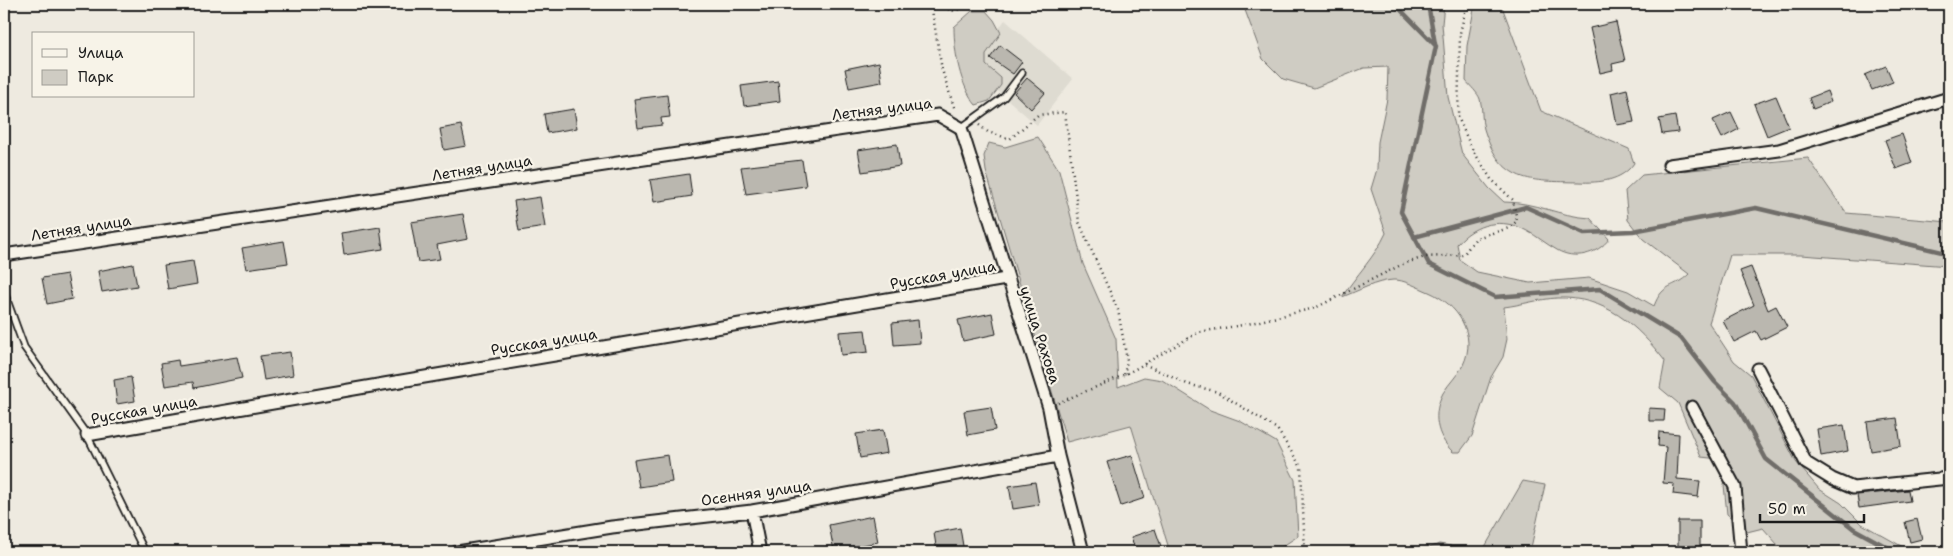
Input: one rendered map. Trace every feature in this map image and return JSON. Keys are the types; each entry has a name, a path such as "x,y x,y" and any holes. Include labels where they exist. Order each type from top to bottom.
{"street":[{"path":"1668,165 1779,150 1949,98"},
{"name":"Летняя улица","path":"4,255 938,115 961,128"},
{"name":"улица Рахова","path":"961,128 1006,279 1048,408 1058,456 1083,552"},
{"name":"Русская улица","path":"86,435 1006,279"},
{"path":"1758,369 1806,463 1832,479 1853,488 1949,478"},
{"path":"1692,407 1735,487 1741,552"},
{"name":"Осенняя улица","path":"457,552 612,527 752,511 1058,456"},
{"path":"752,511 760,552"}],"lane":[{"path":"961,128 1004,97 1022,73"},
{"path":"4,292 24,347 86,435 145,552"}],"path":[{"path":"961,128 942,70 933,4 954,11 972,4"},
{"path":"1048,408 1100,384 1124,376 1199,332 1315,308 1403,264 1425,258 1463,255 1476,238 1509,228 1517,221 1513,200 1491,179 1471,147 1458,117 1460,32 1467,4"},
{"path":"972,120 988,132 1010,139 1038,115 1065,112 1079,222 1118,310 1127,360 1124,376"},
{"path":"1144,364 1187,384 1218,392 1276,429 1301,467 1306,552"}],"shaded area":[{"path":"1005,20 1073,79 1037,125 970,67"},
{"path":"1439,544 1451,546 1454,552 1419,552"}],"green space":[{"path":"1245,4 1444,4 1442,24 1448,97 1462,154 1489,188 1504,202 1526,204 1568,215 1590,218 1609,239 1592,252 1571,255 1557,250 1518,227 1499,223 1489,224 1472,231 1457,244 1460,260 1477,272 1530,283 1589,278 1628,291 1654,306 1657,298 1665,289 1684,279 1689,274 1643,239 1628,220 1625,191 1642,175 1808,158 1846,213 1949,222 1949,266 1801,255 1730,255 1709,323 1734,361 1751,375 1796,462 1819,489 1841,503 1862,524 1912,552 1818,552 1809,547 1784,552 1763,528 1747,532 1727,514 1724,485 1728,460 1701,457 1678,403 1660,388 1665,361 1631,325 1618,315 1590,302 1557,298 1504,307 1507,339 1503,357 1491,377 1472,436 1460,452 1453,452 1439,432 1437,417 1443,393 1461,369 1467,353 1466,331 1456,312 1439,297 1411,284 1397,280 1380,282 1342,297 1386,233 1371,189 1377,169 1378,142 1387,99 1388,67 1364,68 1314,88 1283,79 1263,59 1245,10"},
{"path":"1475,4 1501,4 1541,111 1629,149 1634,163 1629,169 1610,180 1587,182 1546,181 1520,176 1509,170 1499,160 1491,147 1484,129 1480,99 1466,81 1467,46"},
{"path":"972,11 986,11 994,20 1001,33 986,54 986,65 1001,78 1001,85 989,101 976,105 962,79 954,37 954,27"},
{"path":"1038,137 1059,170 1083,264 1116,339 1118,387 1144,377 1162,380 1210,410 1240,421 1276,442 1295,480 1298,536 1274,552 1170,552 1131,425 1067,442 986,171 984,156 989,143 1005,147"},
{"path":"1523,481 1545,485 1530,552 1482,552"}],"building":[{"path":"1616,22 1625,61 1612,64 1613,70 1600,73 1590,28"},
{"path":"1000,45 1022,62 1013,74 990,58"},
{"path":"879,62 882,82 849,88 845,69"},
{"path":"1886,66 1893,82 1872,90 1865,75"},
{"path":"1027,78 1045,93 1031,109 1014,93"},
{"path":"778,81 780,101 744,106 741,86"},
{"path":"1627,89 1634,122 1617,125 1611,93"},
{"path":"1827,91 1831,102 1813,109 1809,98"},
{"path":"667,95 670,117 661,118 662,125 638,128 634,99"},
{"path":"1776,96 1789,127 1767,136 1754,104"},
{"path":"574,109 577,128 547,133 544,114"},
{"path":"1731,112 1739,129 1722,138 1713,120"},
{"path":"1675,116 1678,132 1662,134 1659,119"},
{"path":"461,125 466,146 444,150 440,129"},
{"path":"1902,134 1912,163 1896,169 1885,140"},
{"path":"897,144 900,166 862,172 858,150"},
{"path":"802,160 806,186 746,194 741,167"},
{"path":"689,174 692,196 654,202 650,180"},
{"path":"540,197 545,227 519,231 514,201"},
{"path":"463,214 468,239 437,245 440,259 418,262 411,222"},
{"path":"380,227 383,249 344,255 341,233"},
{"path":"284,241 288,263 246,269 242,248"},
{"path":"193,261 197,284 168,289 164,265"},
{"path":"133,264 137,286 102,292 98,271"},
{"path":"1751,267 1768,310 1776,306 1787,327 1761,340 1756,331 1734,342 1723,321 1754,305 1740,271"},
{"path":"67,274 72,299 47,304 42,278"},
{"path":"992,313 996,334 963,341 958,320"},
{"path":"918,320 920,343 894,345 892,323"},
{"path":"865,330 868,352 841,355 839,332"},
{"path":"290,352 293,375 264,380 260,356"},
{"path":"237,357 242,378 194,388 193,382 165,386 161,363 178,360 179,366"},
{"path":"131,377 135,401 117,404 114,380"},
{"path":"991,407 995,430 968,435 964,411"},
{"path":"1649,408 1665,409 1664,421 1649,421"},
{"path":"1897,418 1901,446 1871,451 1867,422"},
{"path":"1844,425 1848,451 1821,456 1817,429"},
{"path":"883,430 887,453 860,458 856,434"},
{"path":"1659,432 1679,434 1677,479 1700,481 1698,497 1673,494 1674,484 1663,483 1666,447 1658,446"},
{"path":"668,455 672,482 639,487 634,460"},
{"path":"1132,455 1145,498 1121,506 1107,462"},
{"path":"1035,482 1039,505 1013,509 1009,486"},
{"path":"1908,490 1910,501 1859,508 1857,495"},
{"path":"873,516 878,542 834,551 829,525"},
{"path":"1917,519 1922,539 1910,542 1905,522"},
{"path":"1678,521 1700,521 1700,546 1678,547"},
{"path":"960,528 964,552 937,552 934,533"},
{"path":"1155,529 1163,552 1136,552 1131,537"}],"waterway":[{"path":"1395,4 1436,46 1401,212 1429,264 1495,297 1600,289 1681,338 1715,382 1735,402 1766,459 1854,529 1896,552"},
{"path":"1428,4 1435,44"},
{"path":"1414,237 1526,207 1584,233 1633,231 1756,208 1942,252 1949,251"}]}
